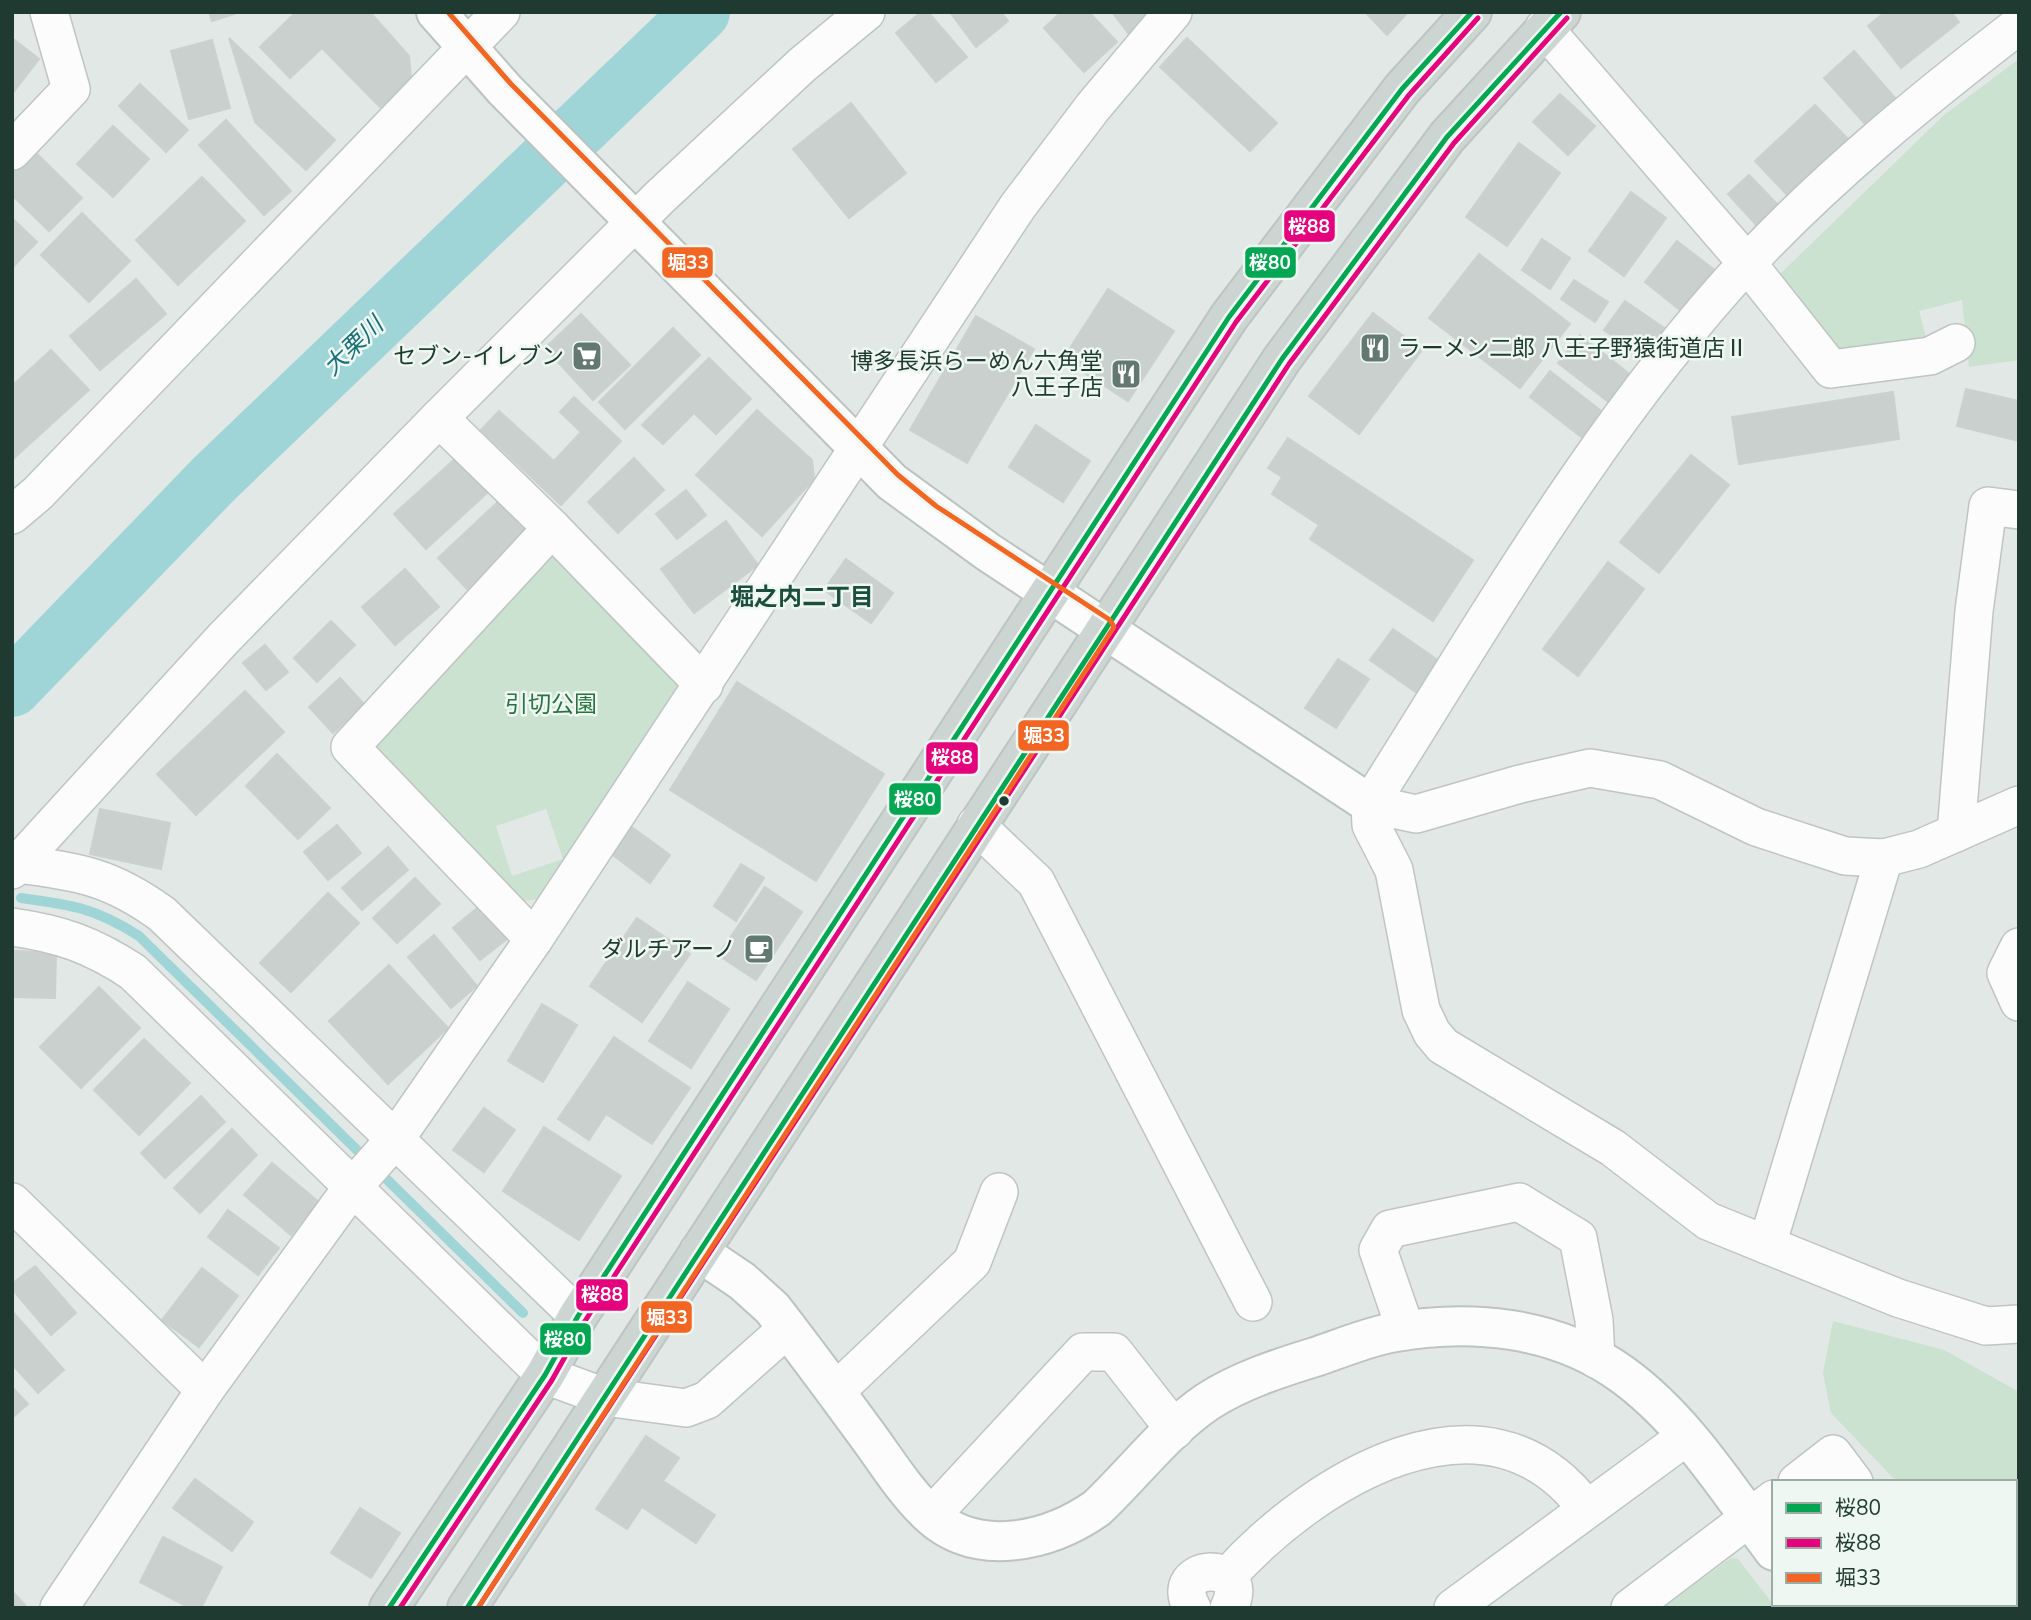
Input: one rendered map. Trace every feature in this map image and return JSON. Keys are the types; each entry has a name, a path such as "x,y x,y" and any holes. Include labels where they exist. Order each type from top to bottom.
{"main road":[{"path":"389,1608 545,1375 578,1316 1001,671 1229,317 1402,89 1472,12"},
{"path":"467,1608 1282,359 1447,137 1552,20"}],"street":[{"path":"12,152 72,89 49,12"},
{"path":"436,12 464,47 505,90 857,449 931,513 1370,804 1416,814 1520,784 1590,768 1660,780 1756,827 1845,856 1884,858 1919,849 2019,805"},
{"path":"12,514 38,493 331,190 464,47 501,12"},
{"path":"15,867 223,639 439,418 624,211 866,12"},
{"path":"59,1608 205,1390 351,1189 397,1138 534,940 857,449 1056,153 1140,48 1173,12"},
{"path":"1552,20 1831,369 1930,356 1955,344"},
{"path":"2019,25 1923,99 1830,179 1747,263 1649,381 1594,453 1370,804 1371,825 1394,870 1422,1010 1432,1033 1443,1046 1614,1148 1708,1221 1898,1298 1986,1326 2019,1324"},
{"path":"439,418 552,528 704,684"},
{"path":"1956,833 1974,611 1988,506 2019,510"},
{"path":"534,940 350,747 552,528"},
{"path":"976,825 1036,882 1253,1302"},
{"path":"1767,1245 1884,858"},
{"path":"15,867 73,871 108,880 162,914 397,1138 578,1316"},
{"path":"12,927 77,941 100,950 133,972 351,1189 545,1375 605,1397 686,1408 707,1400 788,1328"},
{"path":"2019,947 2006,973 2019,1002"},
{"path":"835,1392 972,1262 999,1192"},
{"path":"1406,1331 1378,1250 1390,1229 1519,1202 1578,1238 1594,1320 1596,1359"},
{"path":"19,1222 205,1390"},
{"path":"699,1252 742,1281 772,1308 931,1516 971,1538 990,1542 1036,1536 1064,1528 1097,1508 1175,1430 1207,1402 1232,1388 1290,1365 1387,1334 1461,1325 1534,1334 1596,1359 1624,1375 1659,1405 1762,1509 1772,1544"},
{"path":"931,1516 1083,1352 1114,1352 1175,1430"},
{"path":"1452,1608 1687,1436"},
{"path":"1192,1608 1187,1592 1193,1578 1212,1570 1228,1592 1255,1545 1293,1513 1374,1468 1434,1445 1489,1446 1517,1453 1547,1468 1572,1490 1586,1508"},
{"path":"1800,1480 1833,1454 1852,1480"},
{"path":"1630,1608 1762,1509"}],"green space":[{"path":"2019,59 2019,360 1969,367 1962,300 1919,311 1927,341 1838,352 1776,278 1944,115"},
{"name":"引切公園","path":"550,553 687,688 539,899 514,902 374,749","holes":["546,809 563,859 512,876 496,826"]},
{"path":"1833,1321 1944,1350 2019,1392 2019,1549 2017,1480 1895,1480 1831,1413 1823,1373"},
{"path":"1731,1558 1738,1559 1776,1608 1665,1606"}],"building":[{"path":"209,12 240,12 212,21"},
{"path":"296,12 370,12 409,56 411,77 380,107 322,48 290,78 260,47"},
{"path":"921,12 928,12 967,57 936,82 896,33"},
{"path":"950,12 1001,12 1008,21 976,47"},
{"path":"1061,12 1089,12 1117,42 1084,72 1044,28"},
{"path":"1112,12 1143,12 1149,19 1129,34"},
{"path":"1365,12 1408,12 1387,35"},
{"path":"1885,12 1951,12 1959,22 1901,68 1868,26"},
{"path":"12,38 39,59 12,94"},
{"path":"229,38 335,140 306,170 255,122"},
{"path":"1187,38 1277,123 1250,151 1160,67"},
{"path":"212,40 230,108 189,119 171,51"},
{"path":"1854,51 1895,98 1866,125 1824,78"},
{"path":"140,84 188,130 166,152 119,106"},
{"path":"1560,94 1595,126 1568,155 1533,122"},
{"path":"851,103 906,173 849,218 793,149"},
{"path":"1815,105 1850,141 1790,198 1755,161"},
{"path":"226,120 291,191 264,215 199,145"},
{"path":"113,126 149,159 113,197 77,164"},
{"path":"1519,143 1560,173 1507,246 1466,217"},
{"path":"33,150 82,198 49,231 12,195 12,172"},
{"path":"1749,175 1782,209 1760,229 1728,194"},
{"path":"202,177 245,221 178,285 136,240"},
{"path":"1631,192 1666,218 1624,276 1589,251"},
{"path":"82,213 130,261 89,302 41,255"},
{"path":"12,218 37,242 12,268"},
{"path":"1542,239 1570,258 1550,289 1522,270"},
{"path":"1677,241 1717,272 1685,314 1645,282"},
{"path":"1479,254 1570,324 1520,388 1429,318"},
{"path":"136,279 166,314 100,370 70,336"},
{"path":"1574,280 1608,302 1595,322 1561,299"},
{"path":"1108,289 1174,331 1128,401 1063,359"},
{"path":"1625,301 1673,334 1653,364 1604,330"},
{"path":"1373,313 1422,350 1359,434 1309,396"},
{"name":"セブン-イレブン","path":"581,314 630,365 593,400 545,348"},
{"path":"976,316 1034,349 967,463 910,430"},
{"path":"673,328 700,355 625,429 599,402"},
{"path":"1580,335 1632,376 1610,403 1558,363"},
{"path":"51,350 89,390 12,460 12,386"},
{"path":"709,358 751,399 716,434 694,413 663,444 642,425"},
{"path":"1550,371 1605,414 1584,439 1530,397"},
{"path":"1966,389 2019,401 2019,441 1957,426"},
{"path":"1893,392 1899,439 1739,464 1732,417"},
{"path":"574,397 621,441 561,505 481,430 499,411 554,461 581,432 560,412"},
{"path":"757,410 812,460 814,479 762,536 696,475"},
{"path":"1036,425 1090,461 1063,502 1009,467"},
{"path":"1288,438 1473,560 1433,621 1310,539 1319,525 1272,494 1282,477 1268,468"},
{"path":"1691,455 1729,485 1659,573 1620,542"},
{"path":"456,458 487,493 426,549 394,514"},
{"path":"634,458 664,490 618,533 588,502"},
{"path":"686,490 706,515 677,539 656,514"},
{"path":"502,498 531,529 467,589 438,558"},
{"path":"726,521 758,565 694,613 661,569"},
{"path":"846,559 893,593 871,623 824,590"},
{"path":"1608,562 1644,589 1578,676 1543,649"},
{"path":"405,569 439,607 395,645 362,607"},
{"path":"331,621 355,645 317,682 294,658"},
{"path":"1393,629 1442,663 1420,695 1370,660"},
{"path":"265,645 288,672 266,690 243,663"},
{"path":"1338,659 1369,679 1336,728 1305,708"},
{"path":"340,678 364,704 333,733 309,707"},
{"path":"737,682 884,774 816,881 670,790"},
{"path":"245,691 284,732 196,815 157,774"},
{"path":"277,754 330,808 298,839 246,786"},
{"path":"100,809 170,823 161,869 90,854"},
{"path":"337,825 361,853 328,880 304,852"},
{"path":"629,825 670,855 650,883 609,852"},
{"path":"388,847 408,870 362,910 342,888"},
{"path":"741,864 764,878 736,921 714,906"},
{"path":"415,878 440,904 397,943 373,918"},
{"path":"765,887 802,912 756,980 718,955"},
{"path":"328,893 359,923 291,992 260,963"},
{"path":"481,905 508,938 480,960 453,928"},
{"path":"637,918 690,954 642,1022 590,986"},
{"path":"434,935 477,986 451,1008 408,957"},
{"path":"12,951 56,952 55,998 12,997"},
{"path":"389,965 448,1028 388,1084 329,1021"},
{"path":"688,982 729,1009 691,1068 649,1041"},
{"path":"99,987 140,1028 81,1088 40,1047"},
{"path":"542,1004 577,1025 543,1082 508,1061"},
{"path":"614,1037 690,1088 652,1144 606,1114 589,1140 558,1119"},
{"path":"144,1039 190,1083 139,1135 94,1090"},
{"path":"201,1096 225,1122 165,1178 141,1153"},
{"path":"484,1108 515,1130 484,1172 453,1150"},
{"path":"544,1127 621,1176 579,1240 503,1191"},
{"path":"232,1129 257,1155 200,1213 174,1188"},
{"path":"272,1163 319,1202 291,1235 244,1195"},
{"path":"228,1210 279,1248 258,1275 208,1237"},
{"path":"35,1266 76,1313 51,1335 12,1289 12,1284"},
{"path":"202,1268 238,1296 199,1347 162,1320"},
{"path":"12,1311 64,1370 38,1393 12,1364"},
{"path":"12,1387 28,1404 12,1418"},
{"path":"646,1436 679,1458 663,1481 715,1515 696,1543 642,1507 627,1529 596,1509"},
{"path":"195,1479 253,1522 232,1551 173,1508"},
{"path":"360,1508 400,1533 371,1578 331,1553"},
{"path":"163,1537 222,1567 201,1608 190,1608 140,1582"},
{"path":"12,1591 25,1605 22,1608 12,1608"}],"waterway":[{"name":"大栗川","path":"12,688 214,479 701,12"},
{"path":"21,898 83,909 109,919 139,936 523,1313"}],"transit line":[{"name":"堀33","path":"448,12 511,84 898,475 936,506 1110,620 1114,627 478,1608"},
{"name":"桜80","path":"389,1608 545,1375 578,1316 1229,317 1402,89 1472,12"},
{"name":"桜80","path":"467,1608 1282,359 1447,137 1561,12"},
{"name":"桜88","path":"400,1608 552,1380 585,1321 1236,322 1409,95 1478,18"},
{"name":"桜88","path":"478,1608 1289,364 1454,143 1567,18"}],"place":[{"name":"ラーメン二郎 八王子野猿街道店Ⅱ","path":"1375,348"},
{"name":"セブン-イレブン","path":"587,356"},
{"name":"博多長浜らーめん六角堂 八王子店","path":"1126,374"},
{"name":"ダルチアーノ","path":"759,949"}],"district":[{"name":"堀之内二丁目","path":"802,597"}]}
